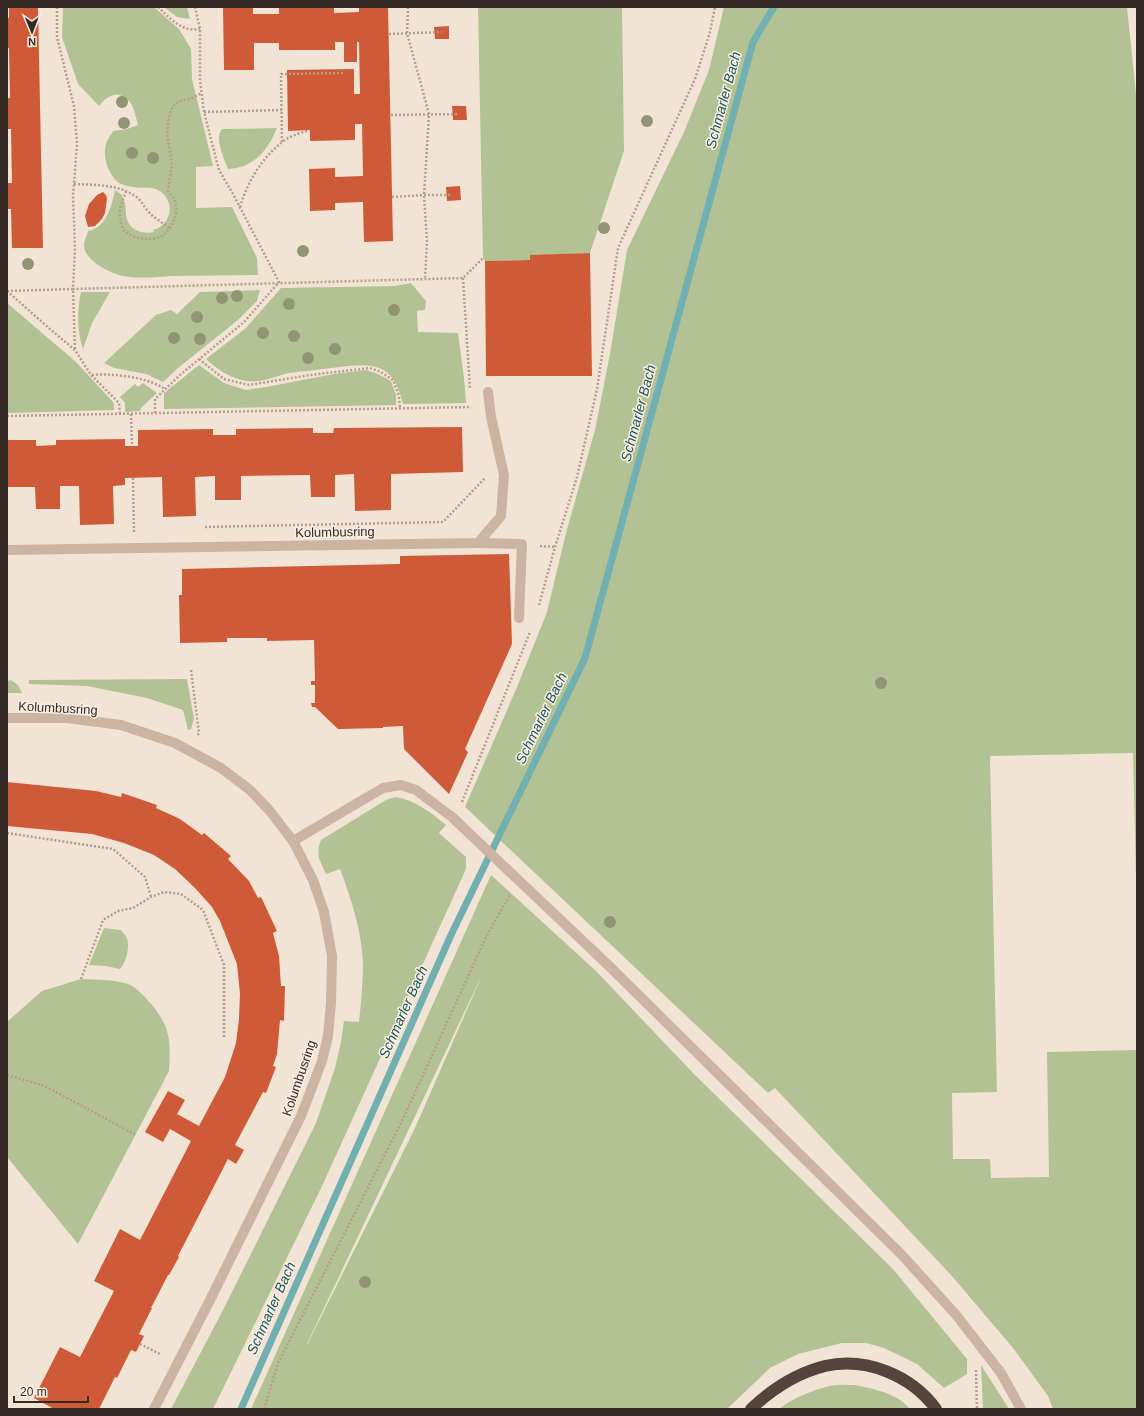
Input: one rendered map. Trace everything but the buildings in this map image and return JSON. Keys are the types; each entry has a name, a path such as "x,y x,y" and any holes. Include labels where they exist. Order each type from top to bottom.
{"highway":[{"path":"751,1409 761,1399 782,1385 805,1373 824,1366 844,1364 878,1369 894,1374 914,1386 936,1409"}],"street":[{"path":"478,543 501,516 504,475 491,417 488,392"},
{"name":"Kolumbusring","path":"7,550 478,543 522,544 519,618"},
{"name":"Kolumbusring","path":"7,718 67,718 121,725 175,743 221,768 250,790 269,810 293,841 313,880 324,912 332,956 330,1019 322,1061 301,1116 154,1409"},
{"path":"293,841 383,788 401,785 416,790 429,798 460,824 613,970 902,1255 957,1316 1001,1373 1021,1409"}],"path":[{"path":"57,7 58,37 74,106 77,144 74,184 75,248 73,289 75,350"},
{"path":"158,7 182,28 191,30 200,29"},
{"path":"195,7 200,29 200,81 204,112 219,170 279,282"},
{"path":"408,7 407,33 429,114 424,195 427,242 426,278"},
{"path":"537,612 554,547 577,477 595,396 618,248 695,79 710,32 715,7"},
{"path":"389,34 442,32"},
{"path":"282,142 281,74 344,73"},
{"path":"126,191 120,213 121,223 124,230 131,235 140,238 150,239 160,237 169,228 176,212 176,204 168,191 172,163 167,134 168,123 173,106 180,101 192,98 202,93"},
{"path":"204,112 282,110"},
{"path":"391,115 459,114"},
{"path":"240,208 244,194 254,175 268,156 282,142 294,135 310,130"},
{"path":"74,184 121,188 136,196 147,211 169,228"},
{"path":"392,197 452,195"},
{"path":"7,291 279,282 463,278 483,258"},
{"path":"463,278 470,391"},
{"path":"155,413 155,399 199,359 244,322 279,282"},
{"path":"7,291 75,350 91,375 119,403 120,415"},
{"path":"199,359 224,379 249,385 310,375 370,368 382,372 392,380 399,396 400,408"},
{"path":"91,375 108,374 140,380 157,384 165,389"},
{"path":"471,406 473,413"},
{"path":"7,416 120,415 490,406"},
{"path":"131,414 132,446"},
{"path":"198,527 443,522 486,477"},
{"path":"133,478 135,548"},
{"path":"126,529 134,529"},
{"path":"460,808 533,626"},
{"path":"188,750 199,734 191,670"},
{"path":"7,833 113,849 145,878 151,897"},
{"path":"264,1409 278,1363 402,1121 486,937 516,878"},
{"path":"81,979 103,920 118,912 133,908 151,897 164,892 181,894 203,910 224,965 224,1039"},
{"path":"7,1075 45,1086 136,1135"},
{"path":"974,1339 977,1409"},
{"path":"140,1344 160,1354"}],"green space":[{"path":"63,7 154,7 179,29 191,49 192,79 213,166 196,167 196,208 232,207 257,258 258,275 172,276 148,278 129,277 118,275 99,266 88,256 84,246 88,231 99,226 104,221 110,209 115,190 121,194 124,201 129,224 140,232 154,232 153,230 164,223 168,218 169,206 164,194 158,190 152,188 137,188 119,183 109,171 105,155 107,141 113,131 127,129 138,125 136,116 131,103 125,97 120,95 112,95 105,99 99,106 78,84 62,37"},
{"path":"164,7 187,7 190,19 177,17"},
{"path":"478,7 622,7 624,151 590,253 530,256 530,260 485,261 483,258"},
{"path":"724,7 1127,7 1137,104 1137,921 1133,753 990,756 997,1092 952,1093 953,1159 990,1159 991,1178 1049,1177 1047,1052 1137,1050 1137,1409 1053,1409 1048,1396 1013,1348 951,1275 775,1088 768,1093 465,807 517,687 547,612 566,533 595,430 610,354 627,250 684,132 709,70"},
{"path":"277,128 269,144 259,156 245,165 228,169 219,143 222,129"},
{"path":"411,283 426,301 425,310 417,311 418,332 458,333 466,403 403,404 399,390 393,379 386,372 369,366 346,366 289,373 264,380 253,381 237,379 215,367 206,359 246,328 281,288 395,286"},
{"path":"260,290 257,301 238,320 178,368 163,382 146,374 114,368 104,363 156,315 171,310 177,314 200,292"},
{"path":"81,292 110,292 92,323 83,349 78,321"},
{"path":"7,303 75,361 112,401 114,404 114,410 7,413"},
{"path":"199,365 224,383 246,390 334,374 366,370 391,381 396,395 396,405 164,409 164,393"},
{"path":"143,383 157,393 141,408 140,411 125,412 125,403 120,397 135,384 138,387"},
{"path":"187,679 194,719 191,729 188,730 183,710 147,698 87,686 29,684 29,680"},
{"path":"11,680 18,685 22,693 7,693 7,681"},
{"path":"395,797 416,804 446,825 439,833 466,857 466,869 323,1184 213,1409 171,1409 223,1310 316,1123 335,1068 344,1021 359,1022 363,964 361,939 352,904 340,869 326,874 318,854 319,845 321,840 386,800"},
{"path":"491,875 596,971 694,1074 893,1269 967,1359 967,1374 944,1388 917,1364 884,1348 866,1343 842,1343 798,1354 770,1368 727,1409 251,1409","holes":["483,973 415,1128 307,1345"]},
{"path":"104,928 121,930 127,938 127,955 120,969 89,965"},
{"path":"81,979 122,982 139,991 150,1003 164,1023 169,1039 170,1055 169,1071 78,1244 7,1157 7,1022 42,991"},
{"path":"981,1365 1009,1409 983,1409"},
{"path":"836,1385 855,1385 892,1395 910,1409 779,1409 797,1398 816,1390"}],"waterway":[{"name":"Schmarler Bach","path":"241,1409 451,935 585,658 753,42 774,7"}]}
